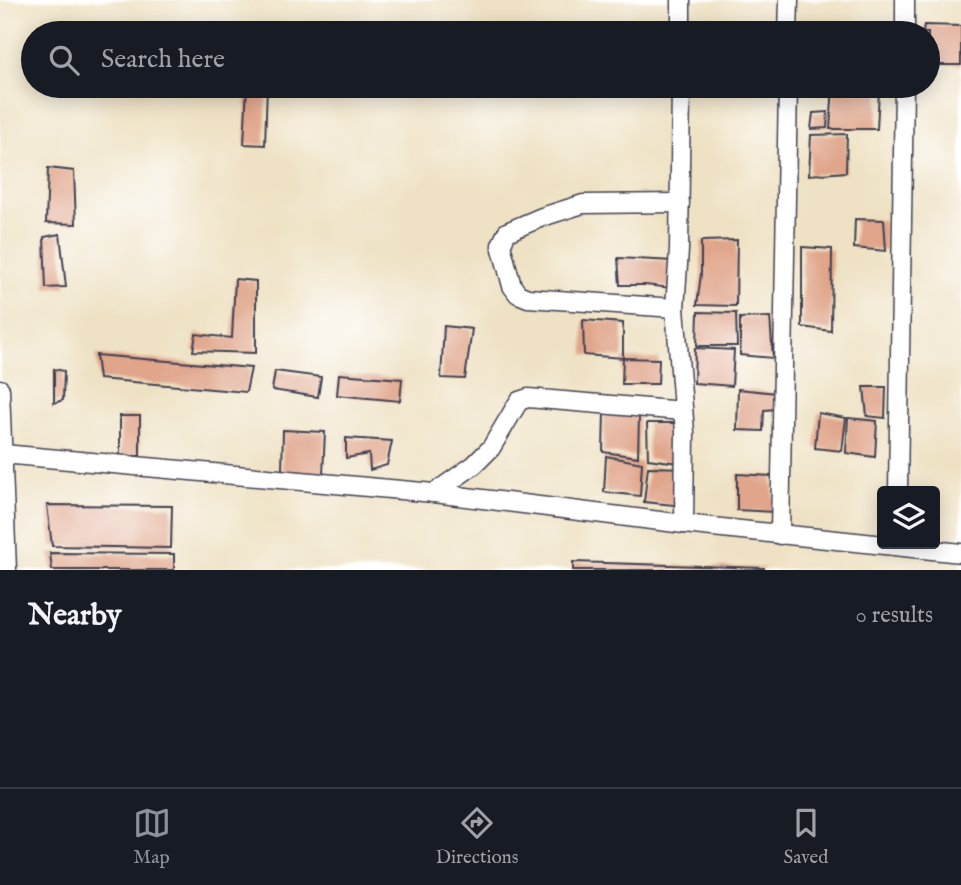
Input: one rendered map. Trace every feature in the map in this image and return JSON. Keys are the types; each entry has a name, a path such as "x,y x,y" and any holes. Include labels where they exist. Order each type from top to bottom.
{"street":[{"path":"681,0 681,21"},
{"path":"788,21 789,0"},
{"path":"905,0 905,21"},
{"path":"681,98 676,308 683,411 684,524"},
{"path":"780,535 788,98"},
{"path":"898,486 904,98"},
{"path":"676,308 528,298 518,294 512,286 501,245 507,232 583,204 680,203"},
{"path":"0,389 7,570"},
{"path":"434,493 474,465 491,447 519,401 528,398 683,411"},
{"path":"2,454 434,493 684,524 877,544"},
{"path":"924,549 961,553"}],"building":[{"path":"940,25 961,26 961,65 940,65"},
{"path":"246,98 267,98 265,145 244,144"},
{"path":"832,98 879,98 877,129 830,129"},
{"path":"828,112 827,128 811,129 813,113"},
{"path":"847,134 846,172 809,175 811,135"},
{"path":"48,168 74,171 76,224 46,223"},
{"path":"855,219 884,220 886,251 854,248"},
{"path":"60,234 66,287 46,288 44,237"},
{"path":"737,240 736,306 697,305 701,241"},
{"path":"802,247 832,249 831,331 802,327"},
{"path":"618,258 673,261 671,288 620,285"},
{"path":"235,279 256,281 256,353 193,351 196,334 232,338"},
{"path":"698,312 736,313 737,346 697,346"},
{"path":"770,317 773,358 740,355 740,318"},
{"path":"583,320 623,323 623,358 584,355"},
{"path":"444,326 472,329 465,379 441,378"},
{"path":"695,348 734,350 732,386 694,383"},
{"path":"96,355 251,368 246,392 99,379"},
{"path":"623,358 659,359 658,384 622,384"},
{"path":"54,369 64,371 63,400 54,403"},
{"path":"275,371 321,377 318,397 272,390"},
{"path":"339,374 402,379 400,401 337,395"},
{"path":"864,387 886,387 885,418 867,416"},
{"path":"738,389 777,393 776,409 764,410 763,431 737,430"},
{"path":"604,412 639,416 638,457 603,452"},
{"path":"818,413 846,418 842,451 815,448"},
{"path":"120,416 140,416 140,456 120,456"},
{"path":"848,418 877,421 875,457 846,453"},
{"path":"647,423 677,423 679,463 648,459"},
{"path":"283,430 325,432 323,474 282,470"},
{"path":"346,438 392,441 387,465 370,470 369,454 346,458"},
{"path":"606,456 642,463 640,496 604,492"},
{"path":"648,467 684,468 684,506 644,502"},
{"path":"737,474 772,476 775,512 737,510"},
{"path":"47,505 172,506 171,548 52,546"},
{"path":"50,553 174,554 174,570 52,570"},
{"path":"573,562 764,568 764,570 573,570"}]}
